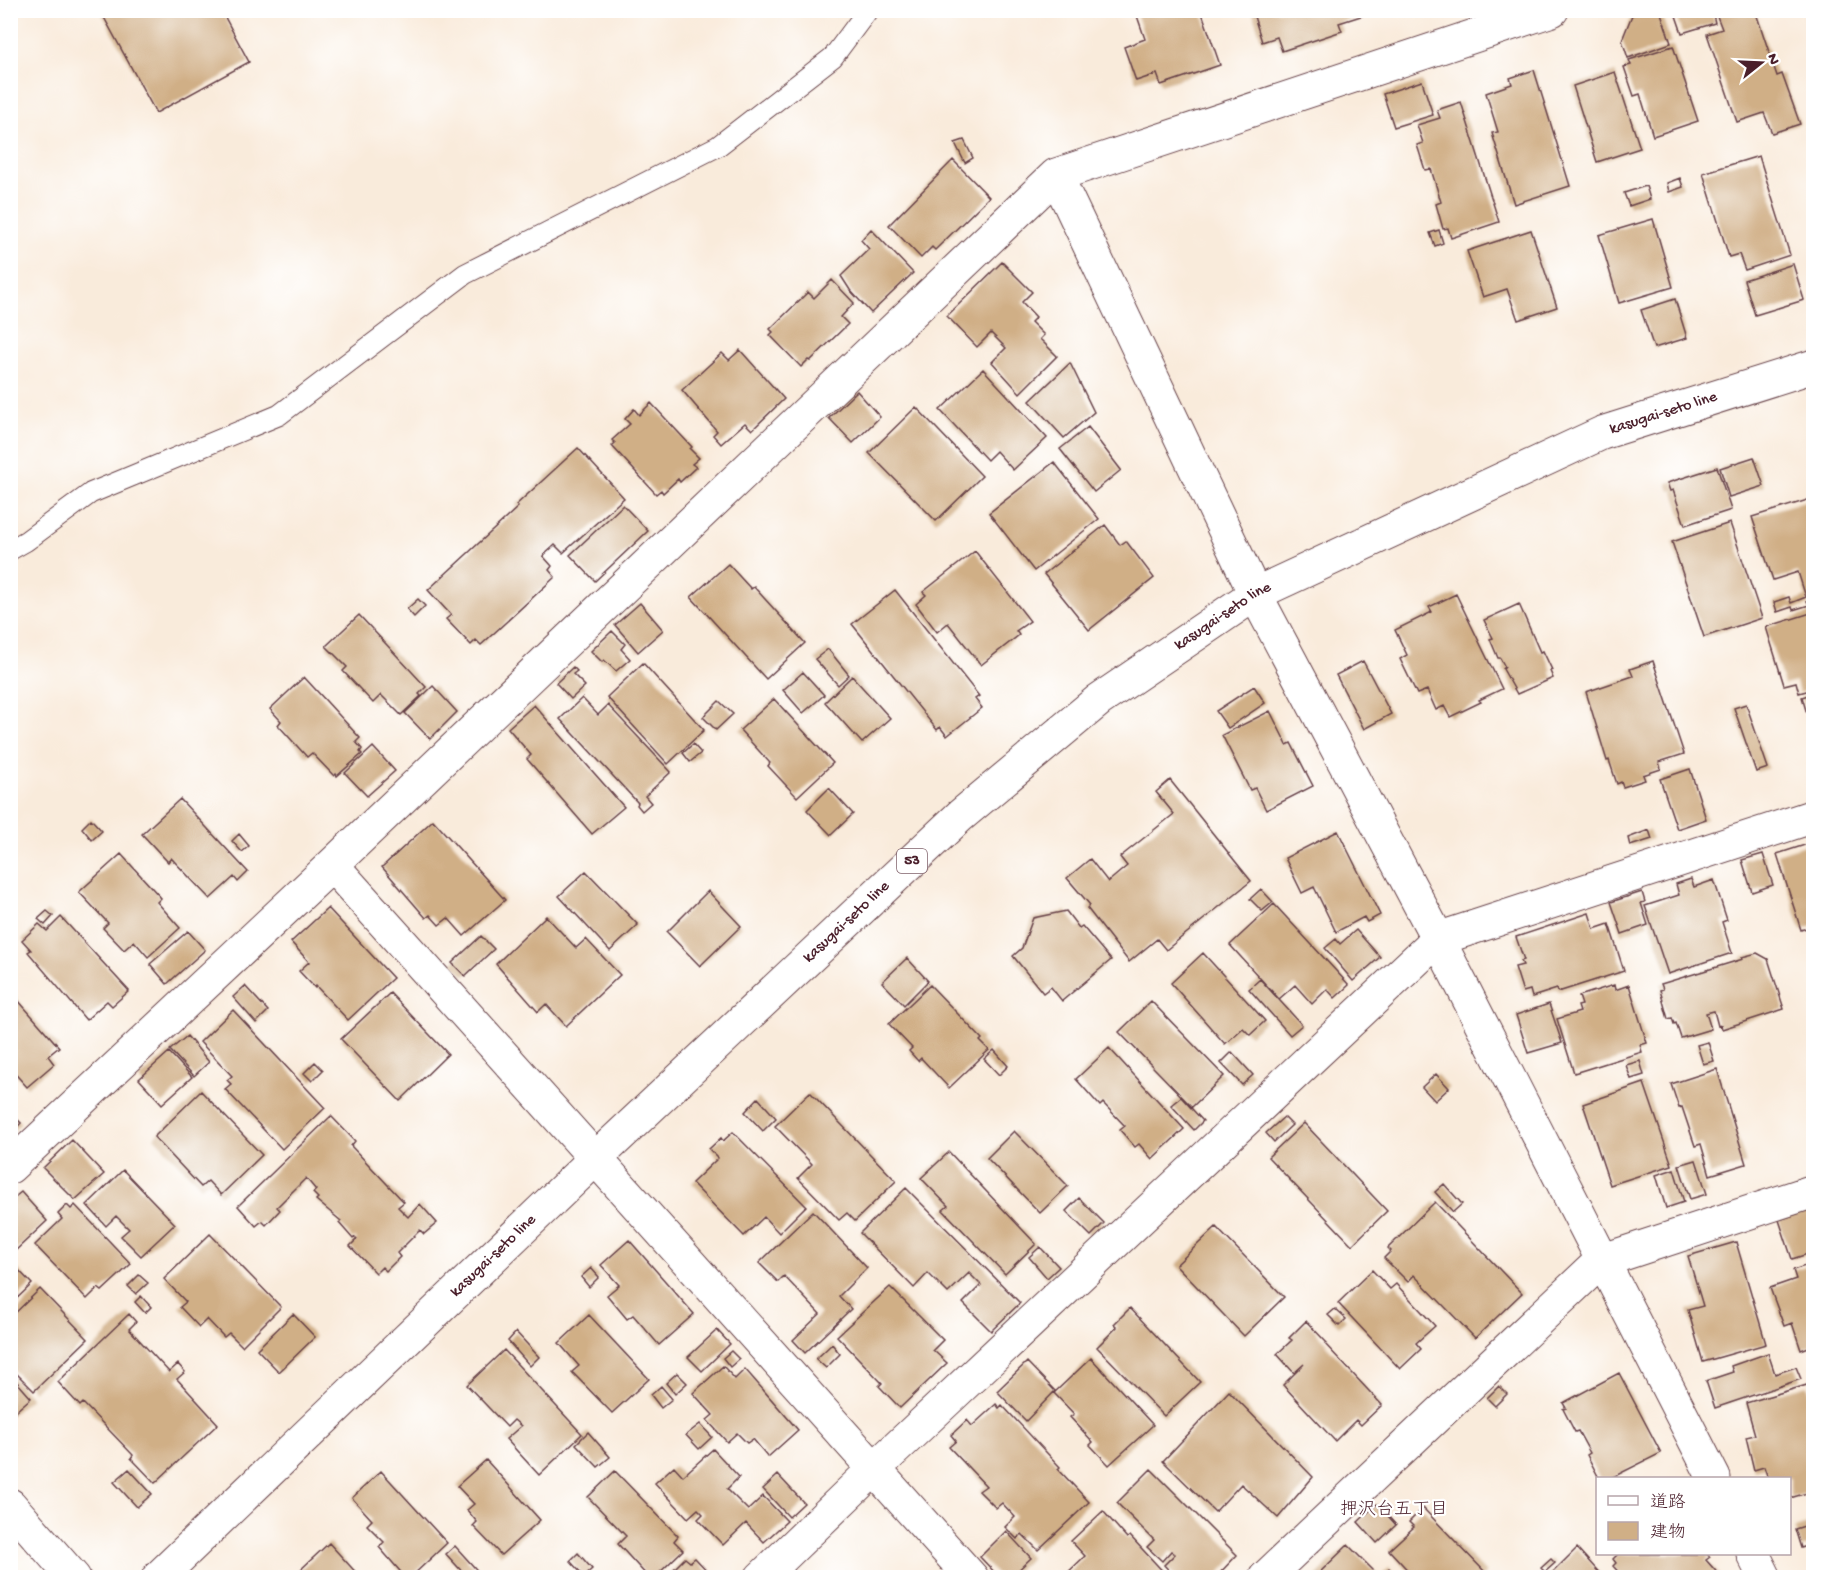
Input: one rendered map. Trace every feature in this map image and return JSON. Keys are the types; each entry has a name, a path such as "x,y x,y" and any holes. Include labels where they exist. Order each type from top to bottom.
{"street":[{"path":"10,1167 332,865 1056,175 1509,17 1552,10"},
{"path":"1056,175 1255,594 1438,939 1713,1477"},
{"name":"kasugai-seto line","path":"158,1578 596,1159 960,816 1099,700 1255,594 1602,433 1814,366"},
{"path":"761,1578 1438,939 1814,816"},
{"path":"332,865 972,1578"},
{"path":"1265,1578 1601,1261 1814,1191"},
{"path":"10,1505 74,1578"},
{"path":"1754,1555 1765,1578"}],"lane":[{"path":"10,550 26,541 91,493 279,415 465,274 718,146 833,57 868,10"}],"building":[{"path":"100,10 221,10 249,62 156,113"},
{"path":"1135,10 1201,10 1220,65 1161,85 1157,74 1136,81 1124,47 1145,39"},
{"path":"1252,10 1363,10 1364,15 1339,23 1342,31 1282,51 1277,37 1262,42"},
{"path":"1644,10 1660,10 1671,43 1628,58 1622,40 1632,15"},
{"path":"1674,10 1712,10 1715,23 1682,33"},
{"path":"1733,10 1755,10 1777,76 1782,74 1800,124 1772,133 1764,113 1737,122 1707,34 1722,29 1717,16"},
{"path":"1673,46 1698,121 1653,136 1640,94 1634,96 1624,67 1631,65 1629,60"},
{"path":"1534,70 1570,186 1514,204 1492,133 1498,132 1486,93 1512,84 1510,78"},
{"path":"1615,72 1640,148 1597,162 1573,86"},
{"path":"1422,81 1433,115 1394,127 1383,94"},
{"path":"1461,102 1499,222 1451,238 1448,228 1443,229 1436,204 1441,202 1431,169 1425,170 1417,145 1423,143 1417,125 1440,118 1437,110"},
{"path":"964,140 973,158 965,163 955,143"},
{"path":"1759,156 1790,255 1745,270 1739,254 1729,257 1703,173"},
{"path":"953,160 989,197 935,250 932,247 921,258 889,225"},
{"path":"1680,178 1683,187 1669,192 1667,183"},
{"path":"1646,186 1650,199 1629,206 1624,193"},
{"path":"1653,219 1673,287 1619,303 1599,235"},
{"path":"871,229 913,273 871,313 850,290 841,276 869,249 861,240"},
{"path":"1439,230 1443,243 1435,246 1430,233"},
{"path":"1531,230 1557,307 1518,320 1507,289 1483,297 1467,251"},
{"path":"1002,262 1032,292 1022,302 1036,317 1031,322 1044,335 1040,339 1057,356 1020,393 992,362 1006,348 991,333 977,347 947,316"},
{"path":"1793,264 1804,300 1755,315 1744,280"},
{"path":"832,280 854,303 841,317 848,324 801,367 770,335 773,332 770,329 808,292 814,298"},
{"path":"1675,299 1687,338 1654,348 1641,310"},
{"path":"740,350 784,399 752,430 745,423 721,444 713,435 717,431 682,390 722,353 729,360"},
{"path":"1070,363 1094,412 1064,438 1030,401"},
{"path":"983,369 1047,438 1013,470 996,451 987,460 940,410"},
{"path":"857,391 880,417 853,443 829,418"},
{"path":"651,403 692,447 690,449 699,458 692,464 696,467 680,482 678,479 663,493 661,490 656,494 612,446 615,443 612,440 630,424 625,419 634,409 639,415"},
{"path":"916,407 982,476 936,521 869,453"},
{"path":"1088,427 1121,470 1094,492 1060,449"},
{"path":"578,448 624,498 563,553 555,545 543,556 552,566 549,570 555,577 481,645 476,640 471,645 446,619 451,615 428,590"},
{"path":"1754,457 1764,486 1729,497 1720,468"},
{"path":"1054,462 1099,519 1034,571 989,513"},
{"path":"1717,467 1731,510 1685,525 1673,490 1670,491 1667,483"},
{"path":"1814,498 1814,598 1807,601 1809,605 1777,612 1774,602 1789,597 1791,603 1806,597 1798,572 1773,580 1752,517"},
{"path":"623,505 648,531 595,581 570,555"},
{"path":"1730,523 1762,618 1704,637 1672,542"},
{"path":"1105,525 1120,545 1126,541 1154,578 1089,630 1044,574"},
{"path":"975,551 1030,621 1016,631 1019,635 981,665 948,623 937,632 916,604 926,595 923,592"},
{"path":"728,564 751,589 754,587 805,643 766,679 691,597"},
{"path":"895,590 979,696 975,699 982,708 947,736 940,727 937,730 852,624"},
{"path":"1456,594 1502,689 1450,717 1444,706 1436,710 1427,690 1417,694 1400,659 1407,655 1395,630 1432,612 1429,607"},
{"path":"418,599 425,606 414,617 407,609"},
{"path":"640,603 663,630 638,652 615,625"},
{"path":"1519,604 1540,652 1543,651 1552,670 1550,671 1553,678 1517,694 1503,669 1505,667 1498,658 1490,639 1493,638 1484,620"},
{"path":"1814,612 1814,689 1799,693 1796,682 1784,685 1766,627"},
{"path":"359,615 426,687 419,694 421,696 401,715 381,695 373,703 343,671 347,667 326,646"},
{"path":"612,631 625,644 621,649 630,659 616,671 591,651"},
{"path":"828,649 849,675 838,685 815,659"},
{"path":"1363,661 1391,714 1364,729 1336,675"},
{"path":"1653,661 1684,754 1659,762 1661,769 1643,775 1645,780 1623,787 1621,782 1617,784 1609,760 1607,761 1586,692 1633,676 1630,669"},
{"path":"643,663 704,730 668,764 607,697"},
{"path":"573,667 577,671 573,674 585,686 571,699 556,683"},
{"path":"803,672 824,695 803,713 783,690"},
{"path":"852,676 890,718 862,743 825,702"},
{"path":"304,677 360,738 356,742 362,749 360,752 362,754 337,776 336,774 334,776 312,753 307,757 278,725 281,721 270,709"},
{"path":"433,686 457,712 430,739 405,713"},
{"path":"1254,686 1265,703 1228,728 1216,711"},
{"path":"1814,693 1814,734 1813,734 1802,697"},
{"path":"582,698 598,715 608,705 671,772 645,796 651,803 642,811 638,803 560,719"},
{"path":"774,699 833,763 797,797 768,766 770,763 740,730"},
{"path":"719,701 733,714 716,730 703,717"},
{"path":"1746,704 1768,768 1756,772 1734,708"},
{"path":"534,705 624,807 592,834 527,759 531,755 508,728"},
{"path":"1270,711 1287,745 1291,743 1313,786 1266,810 1255,788 1250,790 1222,735"},
{"path":"693,744 701,753 690,762 683,753"},
{"path":"373,747 395,771 367,796 345,773"},
{"path":"1690,769 1706,819 1677,829 1660,779"},
{"path":"1170,780 1251,881 1166,950 1157,939 1129,962 1087,908 1090,905 1067,878 1090,859 1108,882 1127,866 1120,857 1174,814 1156,792"},
{"path":"829,788 853,814 831,835 807,810"},
{"path":"180,799 248,872 238,882 234,877 210,899 171,858 168,862 142,834"},
{"path":"91,819 102,831 92,840 82,828"},
{"path":"433,820 505,900 464,936 448,918 439,925 430,915 426,918 382,867"},
{"path":"1649,830 1652,839 1630,846 1628,838"},
{"path":"1338,831 1380,915 1367,922 1364,917 1336,932 1314,887 1302,893 1285,858"},
{"path":"239,834 249,846 242,852 232,841"},
{"path":"1814,842 1814,925 1801,930 1777,854"},
{"path":"121,854 161,898 157,902 180,928 148,957 134,941 124,950 103,928 108,923 79,892"},
{"path":"1763,854 1773,885 1752,892 1742,860"},
{"path":"586,871 638,925 610,951 559,896"},
{"path":"1691,879 1694,887 1714,880 1727,920 1722,922 1732,953 1668,974 1645,906 1679,895 1676,884"},
{"path":"1261,889 1273,902 1262,911 1250,899"},
{"path":"708,891 741,926 700,966 667,932"},
{"path":"1642,892 1645,902 1641,903 1648,925 1622,934 1611,902"},
{"path":"1274,904 1349,985 1335,998 1327,989 1312,1004 1295,985 1279,999 1230,945"},
{"path":"328,908 393,978 348,1020 299,971 309,962 291,942"},
{"path":"47,911 53,916 45,925 38,919"},
{"path":"1066,911 1079,928 1082,926 1111,960 1062,1001 1051,987 1043,993 1013,956 1022,948 1033,918"},
{"path":"1589,913 1594,929 1609,924 1624,971 1558,992 1557,989 1532,997 1530,990 1523,992 1515,967 1523,965 1521,961 1524,960 1516,937"},
{"path":"546,916 576,948 586,939 620,975 566,1026 546,1004 538,1012 496,964"},
{"path":"61,917 129,991 112,1006 107,1001 86,1020 28,952 31,950 22,940 39,924 47,931"},
{"path":"1356,930 1380,957 1353,981 1325,948 1336,939 1340,944"},
{"path":"188,931 205,950 167,984 150,964"},
{"path":"481,936 494,949 465,976 452,963"},
{"path":"1203,953 1265,1021 1250,1035 1243,1028 1225,1044 1171,983"},
{"path":"1757,953 1768,959 1784,1009 1722,1029 1721,1025 1718,1026 1714,1011 1706,1013 1711,1029 1681,1038 1676,1023 1674,1024 1672,1018 1668,1019 1660,990 1663,989 1661,984"},
{"path":"907,958 928,981 904,1005 882,982"},
{"path":"1260,979 1302,1025 1290,1035 1249,989"},
{"path":"930,985 982,1039 980,1041 989,1050 949,1088 921,1058 918,1061 909,1051 912,1048 889,1024"},
{"path":"1614,985 1615,990 1629,985 1647,1043 1640,1045 1642,1052 1574,1073 1557,1019 1580,1012 1578,1006 1582,1005 1579,996"},
{"path":"245,986 268,1011 256,1023 233,997"},
{"path":"10,991 59,1047 48,1056 54,1064 27,1087 10,1068"},
{"path":"390,993 448,1054 400,1101 341,1039"},
{"path":"1151,1001 1224,1076 1192,1107 1119,1032"},
{"path":"1549,1004 1562,1043 1528,1053 1516,1015"},
{"path":"233,1010 325,1108 282,1149 225,1089 231,1084 227,1080 232,1076 200,1042"},
{"path":"187,1036 209,1062 194,1076 170,1050"},
{"path":"1708,1042 1714,1061 1703,1064 1697,1045"},
{"path":"1109,1048 1184,1129 1152,1159 1139,1144 1135,1147 1120,1130 1125,1126 1103,1103 1100,1106 1076,1079"},
{"path":"994,1050 1008,1066 999,1075 984,1059"},
{"path":"169,1052 192,1077 162,1104 139,1079"},
{"path":"1232,1052 1253,1075 1242,1085 1221,1063"},
{"path":"1640,1061 1644,1075 1631,1079 1626,1065"},
{"path":"315,1062 323,1070 312,1081 304,1073"},
{"path":"1717,1069 1746,1164 1710,1175 1701,1144 1695,1146 1682,1107 1679,1108 1671,1084"},
{"path":"1436,1074 1449,1088 1435,1101 1422,1087"},
{"path":"1644,1083 1672,1165 1610,1185 1583,1104"},
{"path":"201,1091 262,1155 221,1195 208,1181 201,1187 154,1137"},
{"path":"810,1092 896,1181 855,1221 847,1213 839,1220 798,1178 812,1164 775,1126"},
{"path":"1181,1097 1203,1121 1194,1130 1171,1105"},
{"path":"758,1098 776,1118 763,1131 745,1112"},
{"path":"10,1112 21,1123 10,1134"},
{"path":"331,1116 355,1141 351,1146 404,1202 398,1207 408,1217 420,1204 437,1223 424,1234 420,1230 397,1253 400,1257 386,1271 382,1267 376,1273 350,1246 357,1239 355,1237 353,1239 339,1223 341,1221 316,1200 318,1198 313,1193 316,1190 306,1178 277,1207 280,1210 266,1225 262,1221 256,1226 238,1206"},
{"path":"1284,1117 1292,1125 1274,1142 1266,1133"},
{"path":"1304,1123 1387,1211 1352,1245 1268,1157"},
{"path":"1014,1131 1068,1186 1040,1213 987,1158"},
{"path":"733,1132 806,1206 779,1233 764,1217 744,1236 692,1183 718,1158 709,1149 721,1138 723,1141"},
{"path":"72,1140 104,1174 75,1200 43,1168"},
{"path":"949,1152 1036,1244 1005,1274 943,1210 948,1206 921,1178"},
{"path":"1696,1160 1707,1194 1690,1199 1679,1165"},
{"path":"1674,1169 1684,1202 1666,1208 1656,1175"},
{"path":"123,1170 175,1224 141,1256 121,1236 129,1229 116,1216 106,1226 87,1205"},
{"path":"1444,1184 1462,1204 1453,1212 1435,1192"},
{"path":"906,1188 1020,1303 991,1331 963,1303 981,1285 969,1273 948,1293 928,1273 914,1288 860,1233"},
{"path":"21,1192 47,1221 14,1252 10,1248 10,1201"},
{"path":"1079,1198 1104,1223 1091,1236 1066,1211"},
{"path":"1435,1202 1522,1293 1475,1338 1414,1275 1408,1282 1384,1258 1391,1251 1388,1248"},
{"path":"67,1205 71,1209 75,1205 131,1264 102,1291 98,1288 87,1299 35,1245 62,1219 58,1214"},
{"path":"1814,1208 1814,1252 1792,1259 1779,1220"},
{"path":"813,1211 867,1268 839,1296 851,1309 805,1353 793,1340 820,1314 784,1276 778,1282 759,1263"},
{"path":"1216,1227 1284,1297 1244,1336 1176,1265"},
{"path":"210,1234 281,1307 242,1346 229,1333 224,1337 207,1319 199,1327 180,1307 186,1302 164,1279"},
{"path":"629,1240 694,1314 659,1345 633,1315 627,1319 607,1295 619,1285 601,1265"},
{"path":"1736,1242 1766,1344 1703,1362 1688,1310 1703,1306 1688,1256"},
{"path":"1040,1247 1059,1267 1047,1278 1029,1257"},
{"path":"10,1261 32,1284 10,1305"},
{"path":"1814,1263 1814,1345 1801,1350 1792,1323 1784,1326 1770,1288 1796,1279 1793,1270"},
{"path":"591,1268 599,1277 589,1287 581,1277"},
{"path":"1372,1270 1390,1289 1396,1284 1435,1326 1416,1343 1421,1349 1400,1369 1338,1303"},
{"path":"139,1275 148,1283 136,1294 128,1286"},
{"path":"890,1287 943,1340 933,1350 947,1363 900,1408 879,1386 882,1383 837,1336"},
{"path":"40,1289 88,1339 34,1391 10,1367 10,1318"},
{"path":"141,1296 151,1307 145,1313 135,1302"},
{"path":"1130,1308 1200,1382 1164,1416 1097,1347 1117,1327 1114,1324"},
{"path":"1335,1309 1346,1319 1339,1326 1328,1315"},
{"path":"129,1314 136,1322 129,1329 169,1372 178,1364 185,1372 177,1379 218,1424 155,1483 131,1458 133,1455 83,1403 80,1406 58,1382"},
{"path":"293,1314 315,1337 279,1372 257,1349"},
{"path":"589,1315 649,1379 612,1413 572,1372 579,1366 559,1343"},
{"path":"1306,1321 1382,1405 1361,1425 1356,1420 1335,1441 1283,1385 1304,1364 1294,1373 1277,1354 1292,1340 1289,1338"},
{"path":"717,1330 730,1344 702,1371 688,1357"},
{"path":"516,1332 539,1357 530,1366 508,1341"},
{"path":"832,1344 840,1354 826,1368 816,1359"},
{"path":"504,1350 582,1434 539,1475 506,1439 521,1426 514,1420 507,1427 467,1385"},
{"path":"731,1351 739,1359 730,1367 723,1358"},
{"path":"1768,1353 1775,1374 1796,1367 1801,1379 1715,1408 1706,1381 1733,1372 1731,1366"},
{"path":"1091,1358 1153,1425 1109,1465 1090,1445 1093,1442 1070,1417 1074,1414 1054,1393"},
{"path":"1027,1362 1055,1391 1026,1421 997,1391"},
{"path":"723,1366 735,1379 745,1369 798,1430 768,1457 753,1439 747,1443 737,1433 727,1442 707,1420 713,1415 693,1393"},
{"path":"677,1373 687,1383 675,1394 666,1383"},
{"path":"1619,1373 1661,1453 1613,1477 1598,1477 1587,1455 1590,1453 1578,1431 1575,1432 1563,1409 1566,1408 1563,1403"},
{"path":"10,1374 31,1398 10,1416"},
{"path":"1807,1385 1814,1401 1814,1491 1791,1498 1791,1477 1768,1477 1764,1467 1754,1470 1746,1437 1755,1435 1746,1403"},
{"path":"661,1386 672,1399 661,1408 651,1395"},
{"path":"1499,1386 1507,1394 1495,1406 1487,1398"},
{"path":"1229,1391 1313,1477 1278,1518 1241,1484 1215,1512 1163,1461"},
{"path":"996,1404 999,1408 1002,1405 1089,1502 1038,1550 1022,1534 1017,1539 1005,1527 1015,1517 1002,1503 996,1508 979,1491 986,1486 949,1447 956,1441 951,1435 967,1420 972,1426"},
{"path":"700,1424 712,1437 699,1449 686,1435"},
{"path":"588,1432 610,1457 598,1467 576,1444"},
{"path":"713,1449 739,1477 727,1489 748,1510 763,1496 787,1521 764,1542 746,1523 723,1545 698,1519 703,1514 698,1509 688,1518 655,1483 674,1466 683,1476"},
{"path":"486,1460 540,1520 501,1555 473,1526 477,1522 467,1510 474,1504 457,1486"},
{"path":"129,1469 152,1494 137,1507 114,1482"},
{"path":"1151,1469 1237,1555 1215,1578 1176,1578 1164,1565 1175,1554 1171,1551 1162,1561 1147,1547 1154,1540 1117,1503"},
{"path":"381,1471 447,1543 410,1578 406,1578 379,1547 384,1542 367,1525 372,1520 352,1498"},
{"path":"615,1471 678,1536 674,1541 683,1550 654,1578 649,1578 618,1544 626,1536 588,1497"},
{"path":"778,1475 804,1503 789,1517 763,1489"},
{"path":"1377,1504 1396,1525 1377,1543 1358,1522"},
{"path":"1423,1508 1486,1573 1481,1578 1415,1578 1389,1550 1414,1527 1409,1522"},
{"path":"1103,1511 1127,1538 1130,1536 1169,1578 1062,1578 1085,1556 1071,1541"},
{"path":"1814,1523 1814,1544 1801,1548 1795,1529"},
{"path":"1006,1531 1031,1558 1010,1578 1000,1578 980,1557"},
{"path":"329,1543 361,1578 304,1578 298,1572"},
{"path":"1348,1545 1380,1577 1389,1568 1398,1578 1317,1578 1316,1576"},
{"path":"455,1546 484,1578 468,1578 446,1554"},
{"path":"1577,1548 1604,1578 1547,1578"},
{"path":"578,1553 592,1569 584,1576 570,1561"},
{"path":"1617,1555 1708,1555 1710,1557 1706,1560 1722,1578 1656,1578 1654,1575 1652,1578 1624,1578 1613,1566 1616,1563 1613,1559"},
{"path":"685,1558 690,1562 695,1558 714,1578 665,1578"},
{"path":"1551,1559 1555,1563 1545,1572 1541,1568"},
{"path":"10,1566 21,1578 10,1578"}],"district":[{"name":"押沢台五丁目","path":"1394,1510"}]}
